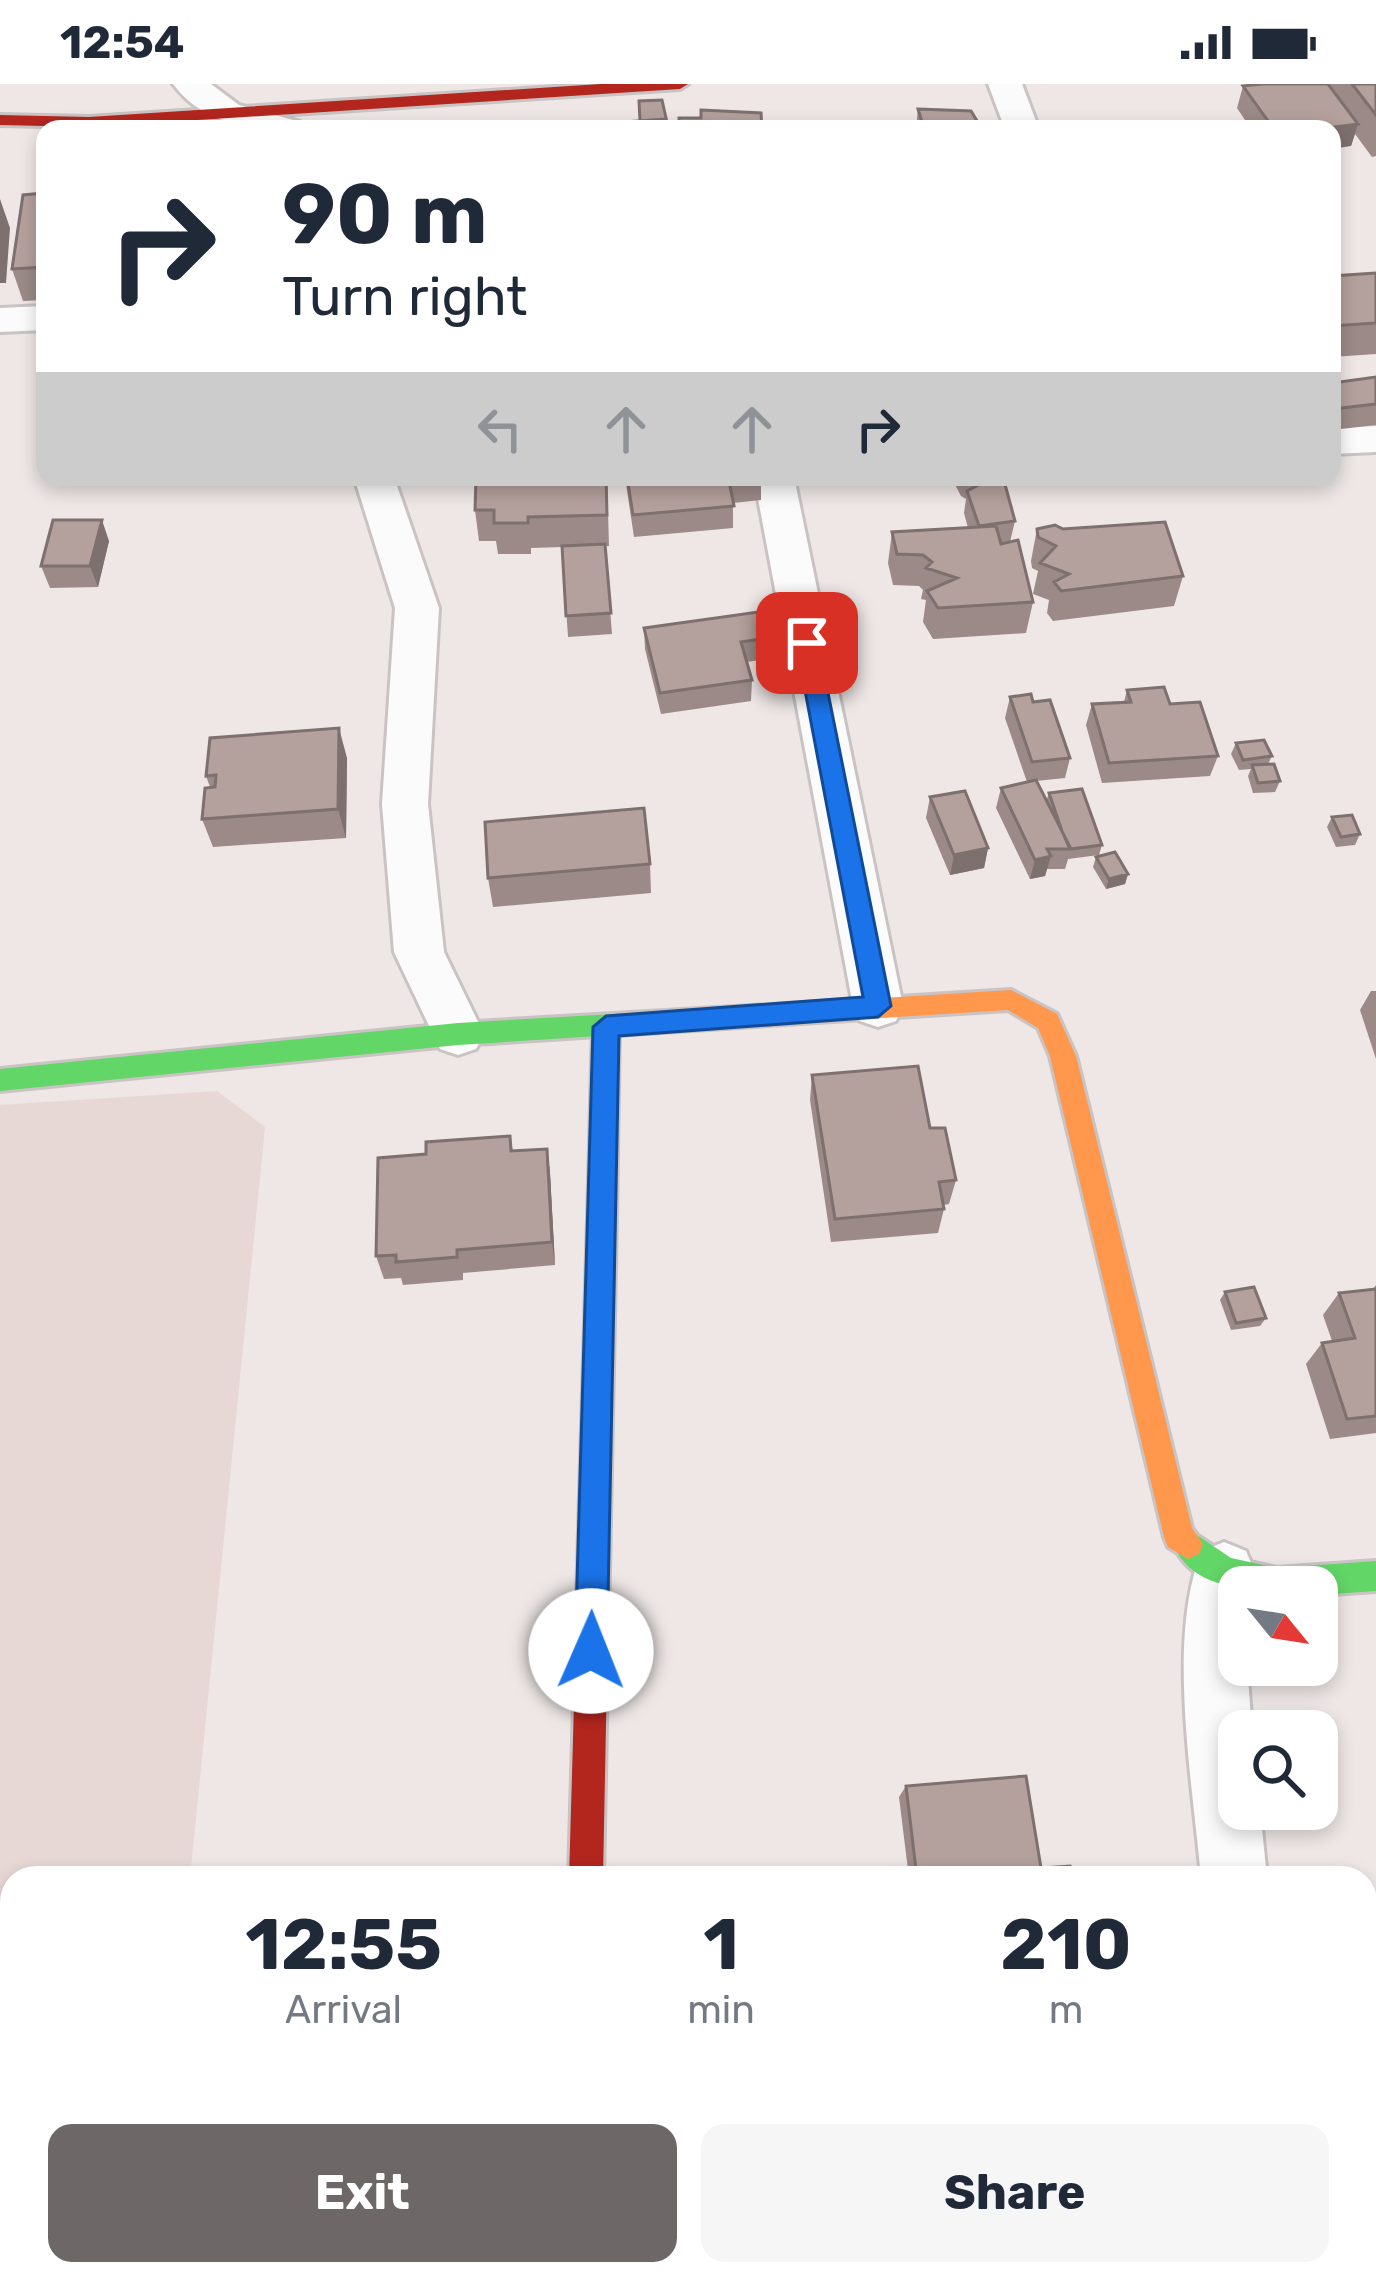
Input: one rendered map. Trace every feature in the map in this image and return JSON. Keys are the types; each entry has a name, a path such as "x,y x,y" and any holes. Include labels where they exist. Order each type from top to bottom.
{"street":[{"path":"190,84 226,112 255,120"},
{"path":"116,120 680,84"},
{"path":"1005,84 1019,120"},
{"path":"0,120 36,121"},
{"path":"1,324 36,319"},
{"path":"1341,441 1376,439"},
{"path":"377,486 417,608 405,803 419,952 458,1034"},
{"path":"776,486 878,1006"},
{"path":"0,1080 458,1034 1011,1000 1048,1021 1063,1056 1179,1537 1218,1567"},
{"path":"586,1866 606,1027"},
{"path":"1338,1579 1376,1576"},
{"path":"1218,1640 1215,1674 1233,1866"}],"shaded area":[{"path":"217,1091 265,1127 191,1866 0,1866 0,1105"}],"building":[{"path":"1328,84 1358,124 1267,120 1243,86"},
{"path":"1352,84 1376,84 1376,115"},
{"path":"662,100 666,120 640,120 639,101"},
{"path":"918,109 971,111 976,120 921,120"},
{"path":"701,110 761,113 761,120 679,120 701,118"},
{"path":"36,194 36,268 12,269 23,195"},
{"path":"1376,273 1376,323 1341,325 1341,275"},
{"path":"1376,377 1376,404 1341,408 1341,382"},
{"path":"476,486 606,486 607,515 494,523 494,510 475,510"},
{"path":"628,486 730,486 734,506 633,515"},
{"path":"976,486 1005,486 1015,521 979,526 967,491"},
{"path":"53,520 102,520 90,566 41,566"},
{"path":"1165,522 1183,576 1061,591 1054,582 1069,574 1040,563 1056,546 1038,537 1037,529"},
{"path":"996,526 1001,544 1018,540 1033,602 938,608 927,591 957,578 926,568 932,562 923,555 897,554 892,532"},
{"path":"605,544 611,613 566,616 562,546"},
{"path":"765,611 774,637 741,642 752,680 660,693 644,628"},
{"path":"1164,687 1170,704 1200,702 1218,756 1109,763 1092,704 1131,702 1127,690"},
{"path":"1031,694 1033,702 1050,700 1070,758 1032,762 1010,697"},
{"path":"339,728 338,809 202,819 205,788 215,787 216,775 206,776 210,738"},
{"path":"1264,740 1272,756 1243,760 1236,743"},
{"path":"1274,764 1280,781 1258,783 1252,765"},
{"path":"1036,780 1071,849 1047,849 1051,856 1035,860 1001,788"},
{"path":"1082,789 1102,845 1070,849 1049,793"},
{"path":"965,791 988,848 954,855 930,797"},
{"path":"644,808 650,864 488,878 485,822"},
{"path":"1352,815 1360,834 1341,837 1332,817"},
{"path":"1115,852 1128,874 1109,879 1096,857"},
{"path":"918,1066 930,1128 945,1128 956,1180 939,1182 944,1209 835,1219 812,1075"},
{"path":"510,1136 511,1151 547,1149 552,1242 457,1250 457,1257 396,1262 396,1255 376,1256 378,1158 426,1154 426,1142"},
{"path":"1254,1287 1266,1318 1236,1323 1225,1292"},
{"path":"1376,1289 1376,1416 1347,1419 1322,1343 1355,1338 1339,1293"},
{"path":"1026,1776 1041,1866 916,1866 906,1786"}],"traffic: fast":[{"path":"0,1080 458,1034 770,1015"},
{"path":"1188,1544 1224,1572 1277,1583 1376,1576"}],"traffic: slow":[{"path":"770,1015 1011,1000 1048,1021 1063,1056 1179,1537 1188,1544"},
{"path":"602,1217 606,1027"}],"traffic: jam":[{"path":"120,120 680,84"},
{"path":"0,120 36,121"},
{"path":"586,1866 602,1217"}],"route":[{"path":"591,1651 606,1027 878,1006 807,643"}]}
